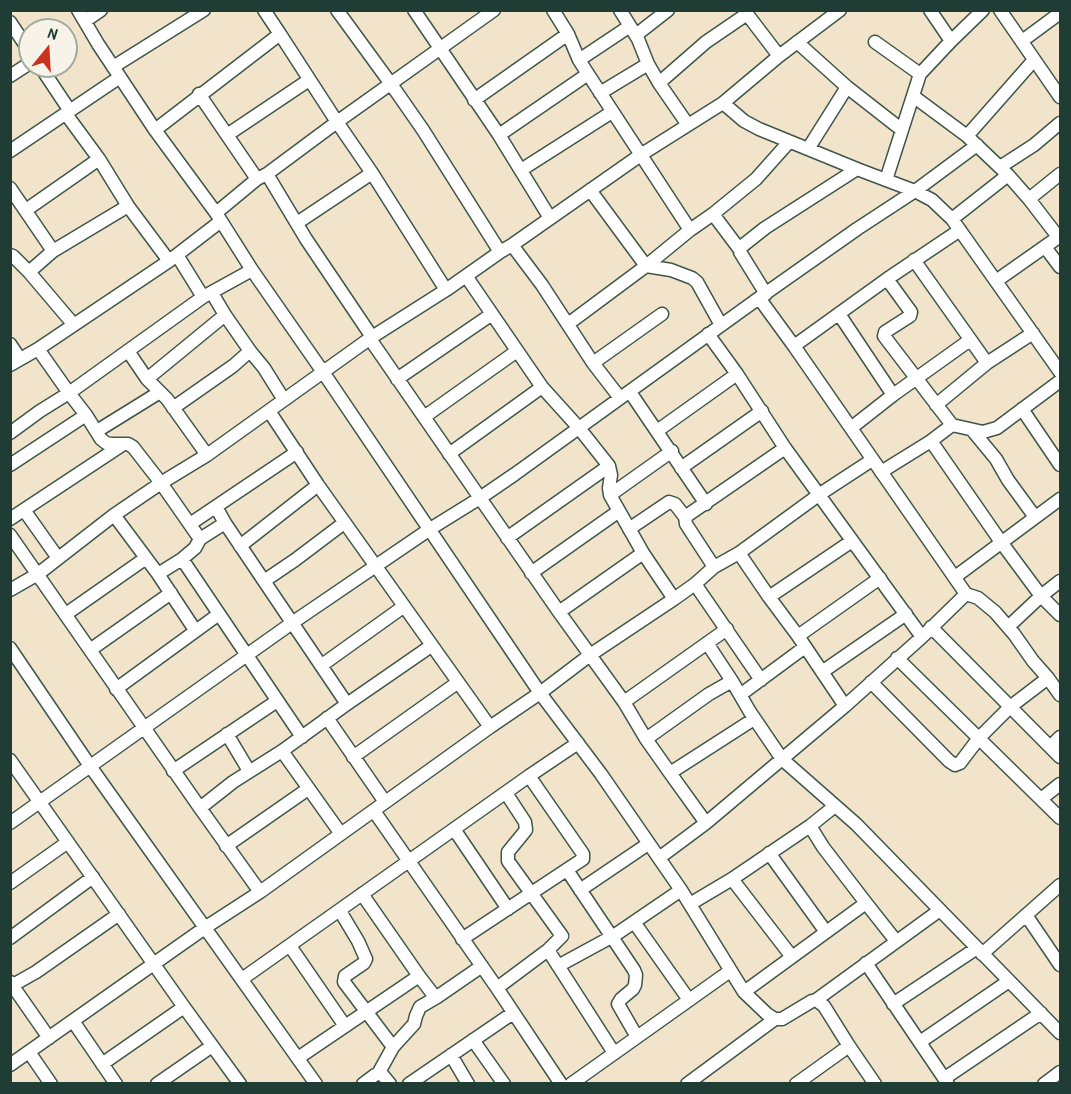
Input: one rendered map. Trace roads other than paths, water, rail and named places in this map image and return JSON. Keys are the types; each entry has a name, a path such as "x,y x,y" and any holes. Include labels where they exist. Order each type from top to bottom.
{"street":[{"path":"101,10 82,16 117,72 155,130 219,217 252,270 540,693 681,890 744,992 767,1014 775,1019 782,1019 816,1000 940,910"},
{"path":"10,150 68,113 117,72 204,10"},
{"path":"264,10 446,290"},
{"path":"338,10 423,130 500,252"},
{"path":"414,10 499,135 550,218"},
{"path":"10,344 15,362 173,258 262,177 494,10"},
{"path":"553,10 568,34 579,60 690,230"},
{"path":"621,10 659,83 688,124"},
{"path":"579,60 668,10"},
{"path":"10,590 38,574 114,515 207,455 371,338 446,290 642,154 723,103 798,42 823,16 840,10"},
{"path":"930,10 951,41"},
{"path":"886,180 920,74 983,10"},
{"path":"1000,10 1060,98"},
{"path":"659,83 745,12 779,56"},
{"path":"1022,41 1060,13"},
{"path":"155,130 280,34"},
{"path":"474,100 568,34"},
{"path":"798,42 847,87 902,130"},
{"path":"875,42 920,74"},
{"path":"967,136 1034,60"},
{"path":"600,93 648,64"},
{"path":"499,135 588,74"},
{"path":"47,78 128,206 225,315 264,368 284,400"},
{"path":"227,135 309,80"},
{"path":"808,149 847,87"},
{"path":"199,94 227,135 297,223 397,379 531,573 624,702 646,739 706,823"},
{"path":"913,96 977,145 1004,171 1060,237 996,282"},
{"path":"723,103 744,121 759,129 915,191 932,200 956,224 1060,372"},
{"path":"521,170 612,112"},
{"path":"794,346 914,260 956,224 1004,171 1060,123"},
{"path":"568,324 713,214 756,178 789,142"},
{"path":"10,823 292,623 430,529 480,498 977,145"},
{"path":"26,210 99,159"},
{"path":"740,250 765,228 856,169"},
{"path":"297,223 372,173"},
{"path":"1029,199 1060,174"},
{"path":"10,188 54,251"},
{"path":"590,190 646,266 671,270 692,278 697,282 721,325"},
{"path":"29,272 54,251 128,206"},
{"path":"713,214 740,250 762,296 794,346 966,594 988,605 1008,627 1060,695"},
{"path":"512,245 542,285 593,363 657,431 706,504"},
{"path":"1045,247 1060,267"},
{"path":"10,255 29,272 74,325"},
{"path":"914,260 987,363"},
{"path":"10,433 208,295 252,270"},
{"path":"465,276 542,387 609,466 610,495 643,553 674,599"},
{"path":"887,279 911,312 909,316 885,332 884,336 952,425 983,432 997,428 1060,381"},
{"path":"397,379 492,314"},
{"path":"593,363 662,314"},
{"path":"839,314 893,395"},
{"path":"147,379 225,315"},
{"path":"936,405 987,363 1033,333"},
{"path":"708,334 785,448 922,637"},
{"path":"851,428 970,340"},
{"path":"38,349 86,415 101,440 106,443 128,444 133,447 200,539"},
{"path":"128,351 147,379 173,408 207,455"},
{"path":"173,408 233,366 250,351"},
{"path":"424,417 517,351"},
{"path":"657,431 737,374"},
{"path":"449,454 542,387"},
{"path":"97,431 160,392"},
{"path":"1022,408 1060,465"},
{"path":"269,411 344,523 490,728"},
{"path":"681,468 762,411"},
{"path":"10,465 86,415"},
{"path":"881,472 952,425"},
{"path":"972,430 996,459 1035,517"},
{"path":"931,441 1041,596 1060,615"},
{"path":"10,519 122,445"},
{"path":"685,517 785,448"},
{"path":"190,524 297,452"},
{"path":"610,495 672,452"},
{"path":"10,1065 206,927 260,892 590,655 695,584 714,567 872,460"},
{"path":"507,538 609,466"},
{"path":"240,546 318,485"},
{"path":"955,578 1060,500"},
{"path":"629,529 669,502 675,504 714,567"},
{"path":"216,507 347,704"},
{"path":"24,510 58,558"},
{"path":"531,573 619,511"},
{"path":"114,515 158,574 195,630"},
{"path":"158,574 182,559 195,548 200,539 225,523"},
{"path":"264,581 344,523"},
{"path":"10,535 260,892"},
{"path":"769,597 852,540"},
{"path":"739,552 845,706"},
{"path":"559,612 643,553"},
{"path":"66,614 146,558"},
{"path":"182,559 302,737"},
{"path":"798,636 880,578"},
{"path":"1008,627 1041,596 1060,582"},
{"path":"695,584 761,680"},
{"path":"90,650 171,593"},
{"path":"659,858 706,823 845,706 966,594"},
{"path":"322,665 403,607"},
{"path":"116,689 219,614"},
{"path":"822,672 906,614"},
{"path":"931,627 1060,757"},
{"path":"624,702 727,629"},
{"path":"707,643 782,759 856,824 1060,1033"},
{"path":"200,808 249,771 282,751 431,646"},
{"path":"740,695 805,647"},
{"path":"10,648 90,766 316,1083"},
{"path":"897,658 1060,818"},
{"path":"871,682 955,765 960,764 979,738 1010,707 1048,678"},
{"path":"646,739 709,694 732,681"},
{"path":"353,757 457,683"},
{"path":"174,771 277,700"},
{"path":"327,718 385,802"},
{"path":"670,773 754,719"},
{"path":"227,735 249,771"},
{"path":"1050,747 1060,737"},
{"path":"242,979 578,743"},
{"path":"282,751 340,834"},
{"path":"11,761 238,1083"},
{"path":"462,939 583,859 584,854 529,776"},
{"path":"1041,799 1060,784"},
{"path":"226,846 308,789"},
{"path":"497,988 548,950 562,935 507,859 510,848 526,830 525,822 506,793"},
{"path":"690,904 732,879 810,826 835,806"},
{"path":"374,811 561,1083"},
{"path":"810,826 823,847 896,941"},
{"path":"454,829 508,909"},
{"path":"10,884 68,842"},
{"path":"580,890 648,844"},
{"path":"769,853 826,933"},
{"path":"567,870 633,967 636,975 633,989 618,1004 637,1037"},
{"path":"10,938 93,877"},
{"path":"732,879 792,957"},
{"path":"893,1004 979,951 1060,888"},
{"path":"558,966 611,937 681,890"},
{"path":"362,894 419,976 437,997"},
{"path":"744,992 866,903"},
{"path":"340,911 366,957 366,961 345,976 344,980 393,1047"},
{"path":"49,1038 12,983 36,972 119,914"},
{"path":"1026,915 1060,965"},
{"path":"634,922 688,1000"},
{"path":"290,946 345,1026"},
{"path":"548,950 614,1053"},
{"path":"866,963 947,1081 1041,1013"},
{"path":"363,1083 378,1074 393,1047 414,1024 420,1007 482,966"},
{"path":"571,1083 730,971"},
{"path":"298,1058 419,976"},
{"path":"920,1042 1009,981"},
{"path":"816,1000 824,1006 875,1083"},
{"path":"102,1064 184,1007"},
{"path":"410,1083 513,1012"},
{"path":"687,1083 775,1019"},
{"path":"73,1021 116,1083"},
{"path":"473,1040 504,1083"},
{"path":"157,1083 212,1046"},
{"path":"797,1083 849,1046"},
{"path":"29,1052 51,1083"},
{"path":"451,1055 468,1083"},
{"path":"1044,1083 1060,1072"},
{"path":"378,1074 384,1075 390,1083"}]}
